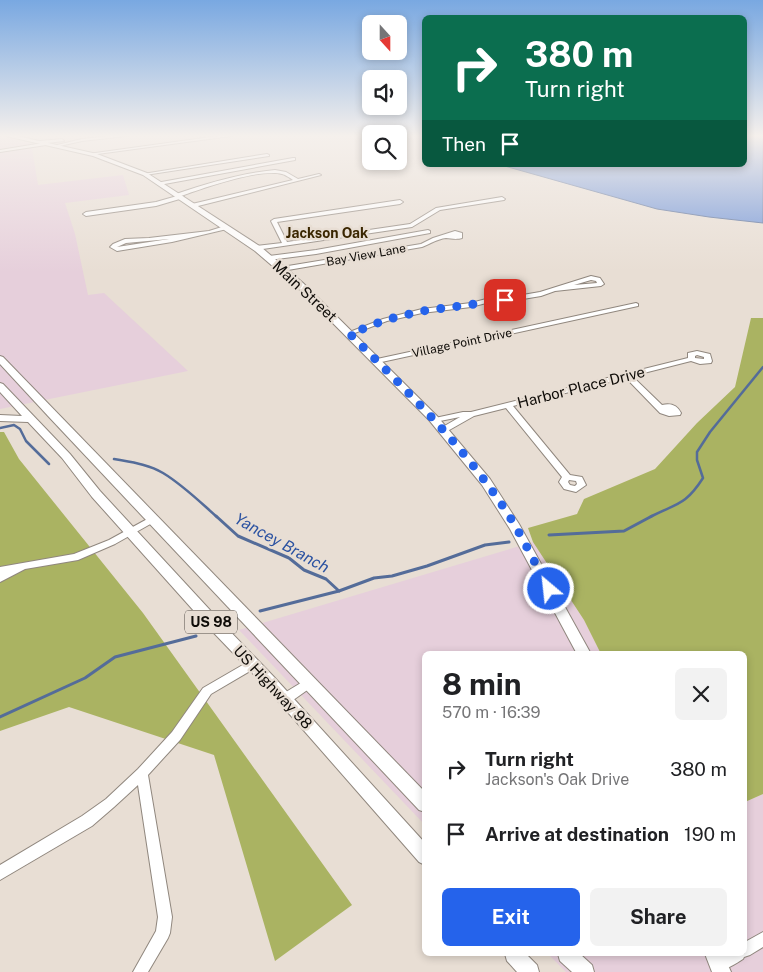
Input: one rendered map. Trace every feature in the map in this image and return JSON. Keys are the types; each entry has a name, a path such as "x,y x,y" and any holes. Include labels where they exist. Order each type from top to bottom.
{"main road":[{"name":"Main Street","path":"159,182 282,268 435,420 501,504 582,651"},
{"name":"US Highway 98","path":"0,359 151,520 422,801"},
{"name":"US Highway 98","path":"0,386 422,853"},
{"path":"0,417 7,408 10,396"},
{"path":"0,417 31,419"},
{"path":"516,956 530,972"},
{"path":"569,956 584,972"}],"street":[{"path":"86,214 156,204 229,181"},
{"path":"194,205 291,181"},
{"path":"256,248 412,225 427,214 438,209 502,199"},
{"path":"285,244 274,220 400,202"},
{"path":"150,241 117,249 113,248 115,244 125,241 150,241 164,242 182,237 205,235 226,228"},
{"path":"269,258 428,232"},
{"name":"Bay View Lane","path":"282,268 422,245 448,236"},
{"path":"350,334 367,326 385,324 422,311 541,294 554,289 588,278 598,279 601,282 595,286 582,285 554,289"},
{"name":"Village Point Drive","path":"377,361 636,305"},
{"name":"Harbor Place Drive","path":"435,420 471,414 692,359"},
{"path":"628,376 662,409"},
{"path":"508,405 567,477"},
{"name":"Harbor Place Drive","path":"444,430 471,414"},
{"path":"0,571 75,557 112,542 151,520"},
{"path":"0,578 22,566"},
{"path":"0,873 87,821 110,804 176,736 207,691 253,664"},
{"path":"285,699 309,683"},
{"path":"140,972 163,933 165,917 142,773"},
{"path":"747,949 763,939"},
{"path":"719,964 734,956"}],"shaded area":[{"path":"0,181 37,181 38,185 69,181 125,181 129,195 65,203 75,234 88,295 104,293 188,371 0,409"},
{"path":"533,542 584,620 600,651 422,651 422,822 239,630"},
{"path":"763,794 763,972 566,972 550,956 747,956 747,801"}],"green space":[{"path":"751,318 763,318 763,794 747,801 747,651 600,651 584,620 533,542 528,528 577,514 584,499 655,469 697,423 735,387"},
{"path":"0,432 4,432 19,459 143,613 352,905 275,961 214,755 69,707 0,731"}],"water":[{"path":"559,181 763,181 763,223 657,209"}],"waterway":[{"name":"Yancey Branch","path":"651,517 680,503 697,487 703,478 697,460 697,452 710,432 763,367"},
{"name":"Yancey Branch","path":"0,428 14,425 20,429 26,441 49,464"},
{"name":"Yancey Branch","path":"114,459 145,465 163,473 184,488 217,517"},
{"name":"Yancey Branch","path":"216,516 238,536 289,558 304,570 326,579 339,591"},
{"name":"Yancey Branch","path":"549,535 624,531 651,517"},
{"name":"Yancey Branch","path":"339,591 374,578 392,576 427,566 485,545 509,542"},
{"path":"260,611 339,591"},
{"path":"0,717 85,678 115,657 196,636"}],"district":[{"name":"Jackson Oak","path":"327,233"}],"route":[{"path":"505,300 422,311 385,320 350,334 433,418 486,482 515,527 549,589"}]}
